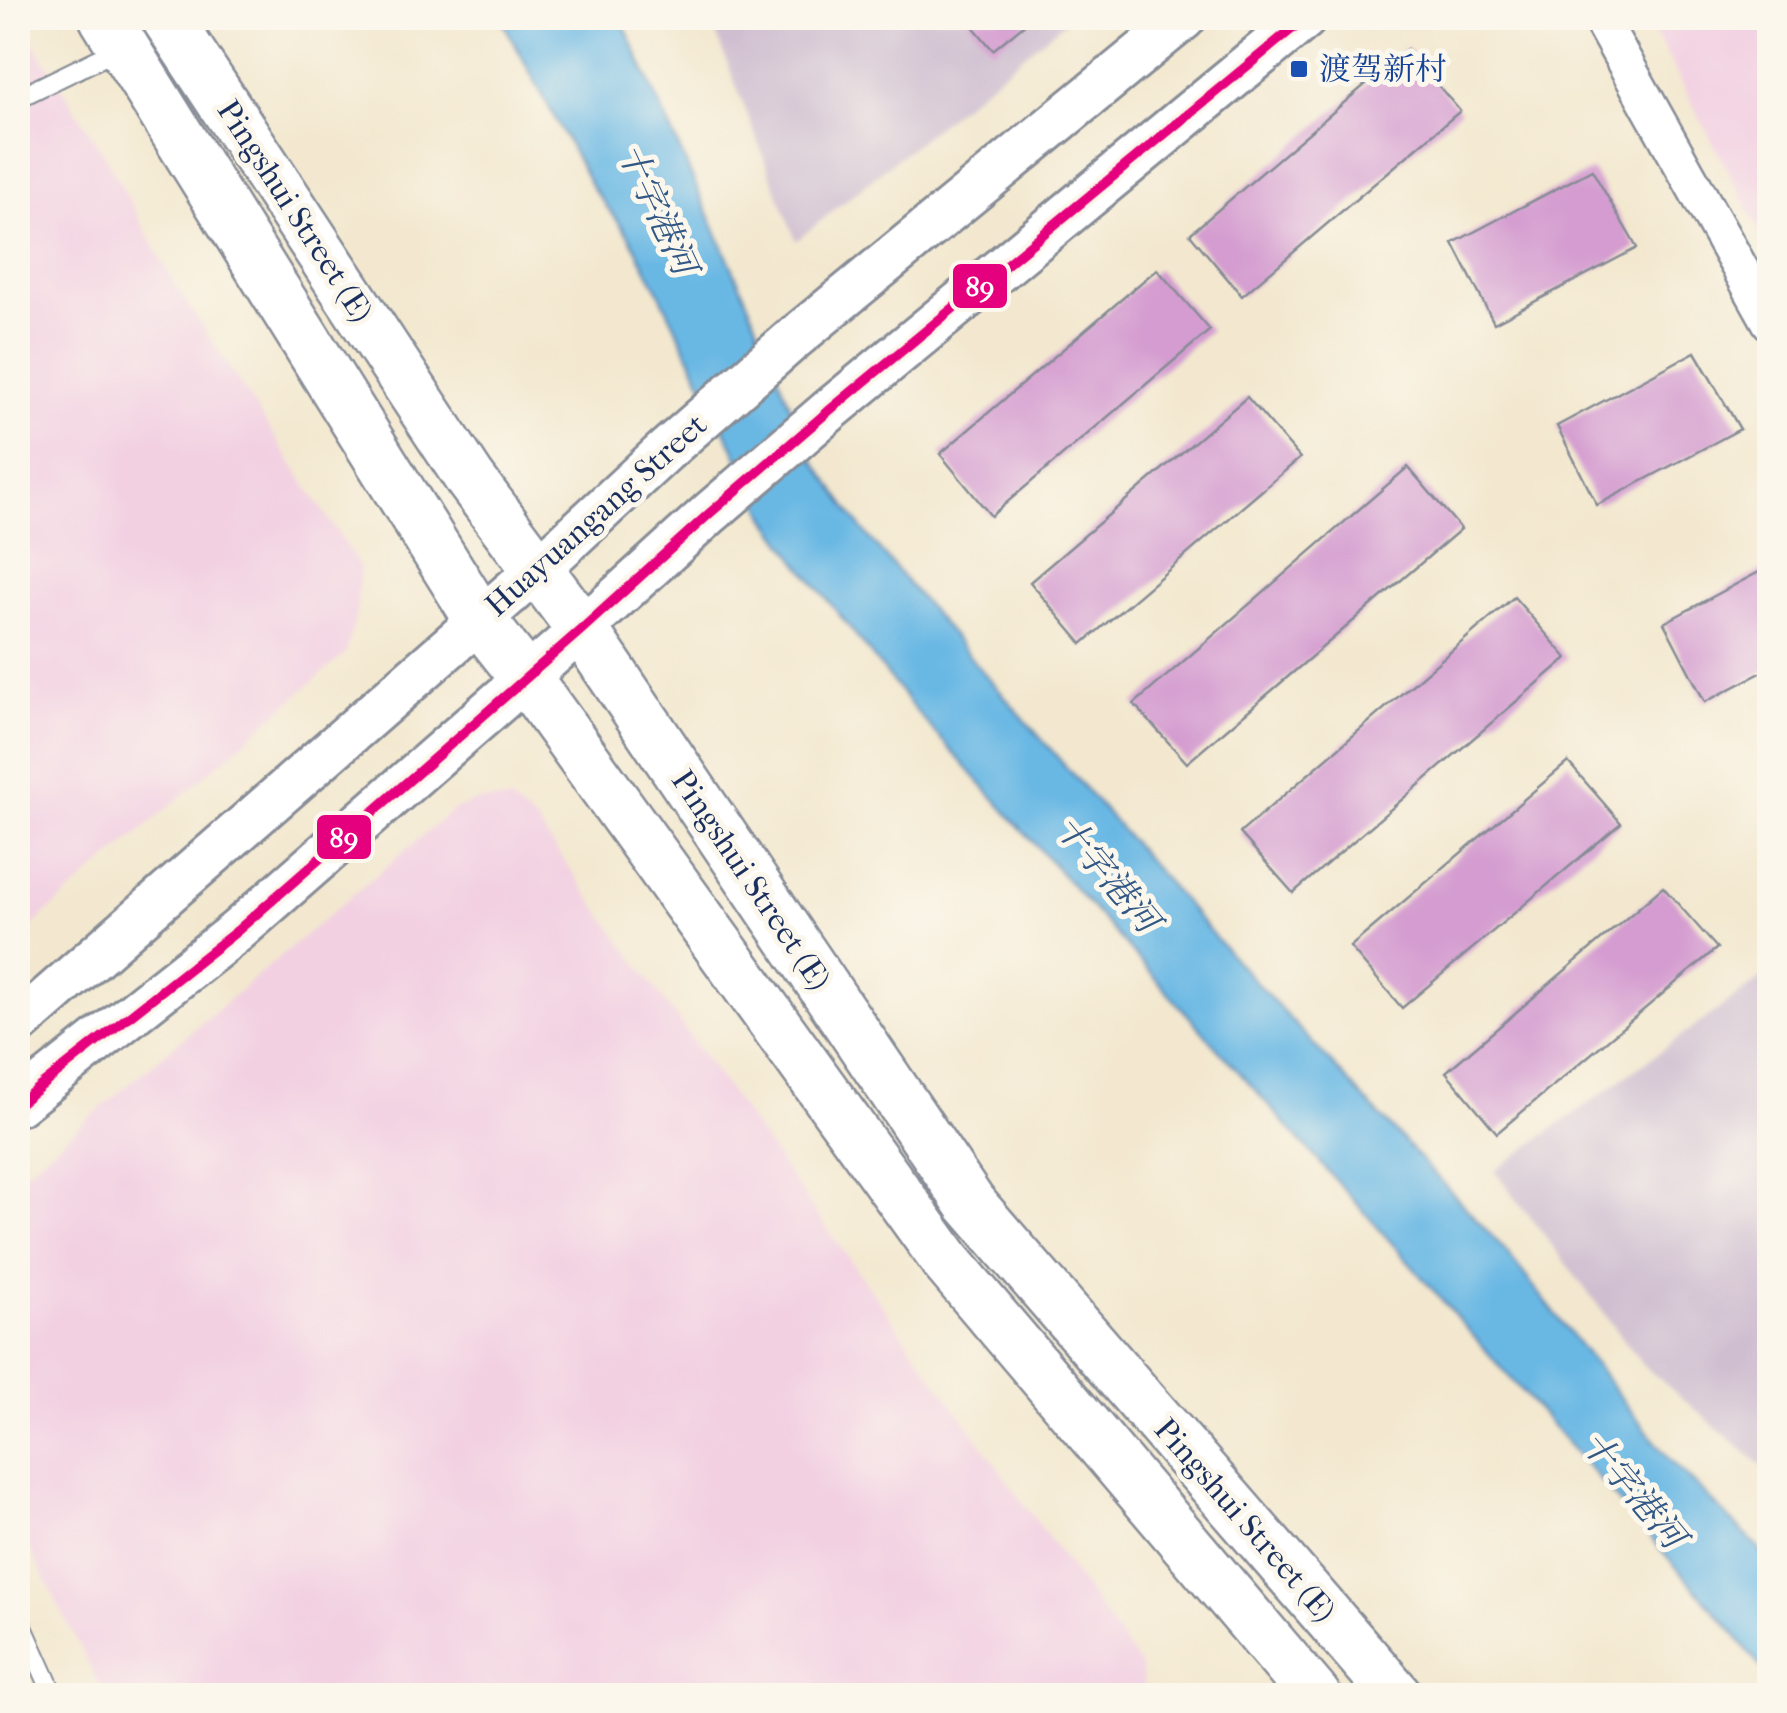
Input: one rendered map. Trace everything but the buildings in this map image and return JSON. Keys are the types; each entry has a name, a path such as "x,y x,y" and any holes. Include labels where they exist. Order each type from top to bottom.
{"main road":[{"name":"Pingshui Street (E)","path":"168,18 470,479 582,629 970,1203 1397,1696"},
{"name":"Pingshui Street (E)","path":"114,32 480,620 526,678 946,1261 1316,1696"}],"street":[{"name":"Huayuangang Street","path":"18,1024 538,570 793,339 1184,18"},
{"path":"18,1104 237,931 832,408 1305,18"},
{"path":"1600,18 1770,322"}],"lane":[{"path":"18,98 114,32"},
{"path":"18,1616 54,1696"}],"shaded area":[{"path":"18,18 105,156 177,288 360,567 356,614 346,653 18,938"},
{"path":"710,18 1069,18 796,241"},
{"path":"1647,18 1769,18 1769,248"},
{"path":"480,800 510,801 537,823 1141,1667 1145,1695 104,1695 18,1526 18,1178 453,810"},
{"path":"1769,973 1769,1472 1644,1366 1495,1171"}],"water":[{"name":"十字港河","path":"501,18 621,18 745,296 812,458 862,529 970,657 1234,959 1505,1250 1669,1459 1755,1544 1769,1562 1769,1678 1730,1628 1375,1224 915,710 797,561 768,520 629,236 592,187"}],"transit line":[{"name":"89","path":"18,1104 237,931 831,409 1305,18"}],"place":[{"name":"渡驾新村","path":"1299,69"}]}
